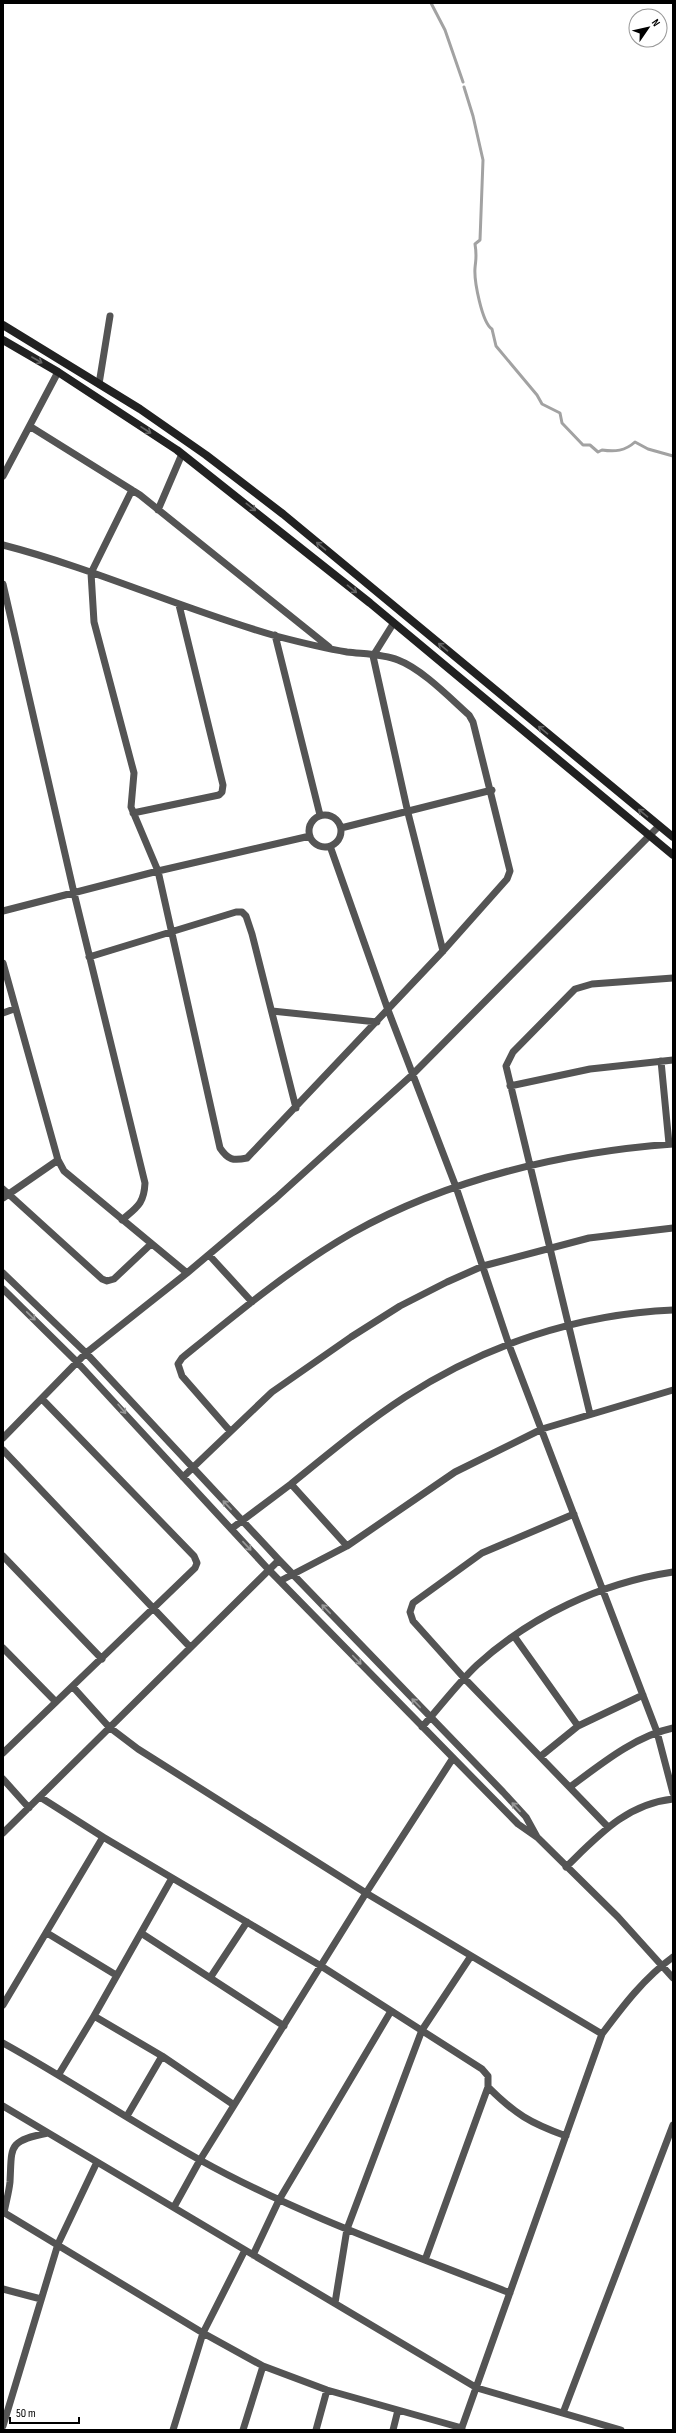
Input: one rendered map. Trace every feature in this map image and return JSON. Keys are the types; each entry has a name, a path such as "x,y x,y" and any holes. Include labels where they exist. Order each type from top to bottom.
{"main road":[{"path":"3,325 99,384 206,455 283,514 673,837"},
{"path":"3,340 58,372 182,454 263,516 673,855"}],"street":[{"path":"99,384 110,316"},
{"path":"3,476 31,427 58,372"},
{"path":"31,427 132,490 332,650"},
{"path":"158,510 182,454"},
{"path":"3,545 91,573 179,604 275,635 332,650 396,659 410,665 470,715 492,790 510,871 503,884 443,952 247,1158 234,1161 226,1158 220,1148 158,871 133,813 130,797 135,780 134,773 94,622 91,573 132,490"},
{"path":"3,584 89,957 145,1183 144,1196 139,1206 122,1220"},
{"path":"133,813 219,795 222,792 223,785 179,604"},
{"path":"393,624 373,656 408,813 443,952"},
{"path":"275,635 320,815"},
{"path":"341,828 408,813 492,790"},
{"path":"320,815 331,815 335,818 341,828 340,837 330,846 320,846 310,836 312,821 320,815"},
{"path":"3,1438 86,1353 187,1273 276,1198 412,1075 659,826"},
{"path":"3,911 158,871 310,836"},
{"path":"330,846 412,1075 456,1187 509,1345 657,1732 673,1793"},
{"path":"89,957 172,933 236,912 242,912 246,916 252,934 296,1108"},
{"path":"3,963 14,1009 58,1160 67,1175 187,1273"},
{"path":"590,1414 506,1066 508,1058 575,989 592,984 673,978"},
{"path":"3,1013 14,1009"},
{"path":"272,1011 377,1022"},
{"path":"510,1086 590,1069 673,1060"},
{"path":"230,1431 182,1376 178,1364 182,1358 304,1263 353,1233 405,1207 456,1187 530,1167 595,1153 671,1144 661,1061"},
{"path":"58,1160 4,1194 102,1279 108,1281 114,1279 151,1244"},
{"path":"183,1477 272,1392 351,1337 400,1306 483,1266 551,1248 620,1233 673,1228"},
{"path":"209,1255 252,1302"},
{"path":"3,1273 86,1353 279,1560 526,1817 538,1838"},
{"path":"10,1279 3,1288 78,1362 269,1570 518,1824 538,1838 618,1917 673,1978"},
{"path":"231,1529 404,1397 455,1368 509,1345 568,1324 620,1314 673,1310"},
{"path":"280,1581 347,1546 454,1472 542,1429 673,1390"},
{"path":"3,1753 56,1702 74,1687 195,1568 197,1563 194,1556 42,1399"},
{"path":"132,1422 142,1413"},
{"path":"3,1450 190,1647"},
{"path":"291,1484 347,1546"},
{"path":"574,1514 482,1553 413,1603 410,1612 413,1621 465,1679 608,1827"},
{"path":"3,1556 102,1659"},
{"path":"3,1833 279,1560"},
{"path":"422,1727 477,1666 514,1636 562,1606 603,1590 673,1572"},
{"path":"514,1636 578,1726"},
{"path":"346,1649 356,1640"},
{"path":"3,1648 56,1702"},
{"path":"388,1692 397,1683"},
{"path":"74,1687 110,1727 138,1749 366,1892 602,2034"},
{"path":"541,1756 578,1726 643,1695"},
{"path":"570,1786 615,1755 657,1732 673,1728"},
{"path":"174,2207 200,2160 366,1892 453,1758"},
{"path":"475,1780 483,1772"},
{"path":"3,1779 29,1808"},
{"path":"40,1797 103,1837 321,1966 482,2069 488,2076 488,2087 425,2260"},
{"path":"566,1867 608,1827 646,1804 673,1799"},
{"path":"3,2005 103,1837"},
{"path":"59,2074 94,2016 172,1878"},
{"path":"210,1978 247,1922"},
{"path":"47,1933 116,1975"},
{"path":"140,1933 284,2026"},
{"path":"335,2303 347,2229 422,2030 471,1956"},
{"path":"48,2133 20,2141 12,2150 9,2161 9,2192 4,2213 58,2244 203,2333 263,2366 328,2390 462,2429 602,2034 632,1995 661,1965 673,1957"},
{"path":"253,2255 279,2200 391,2011"},
{"path":"94,2016 162,2056 234,2105"},
{"path":"3,2043 59,2074 200,2160 279,2200 347,2229 510,2293"},
{"path":"127,2116 162,2056"},
{"path":"488,2087 510,2109 532,2124 566,2136"},
{"path":"3,2106 477,2388 621,2430"},
{"path":"563,2413 673,2125"},
{"path":"3,2426 6,2408 58,2244 97,2162"},
{"path":"173,2430 203,2333 245,2250"},
{"path":"3,2289 41,2299"},
{"path":"243,2430 263,2366"},
{"path":"316,2430 328,2390"},
{"path":"393,2430 398,2410"}],"waterway":[{"path":"431,3 445,30 463,82"},
{"path":"464,87 473,116 483,160 480,240 475,244 475,274 479,301 485,319 492,329 496,346 537,395 542,404 560,413 562,423 583,445 590,445 598,452 602,450 620,450 635,442 648,449 673,456"}]}
